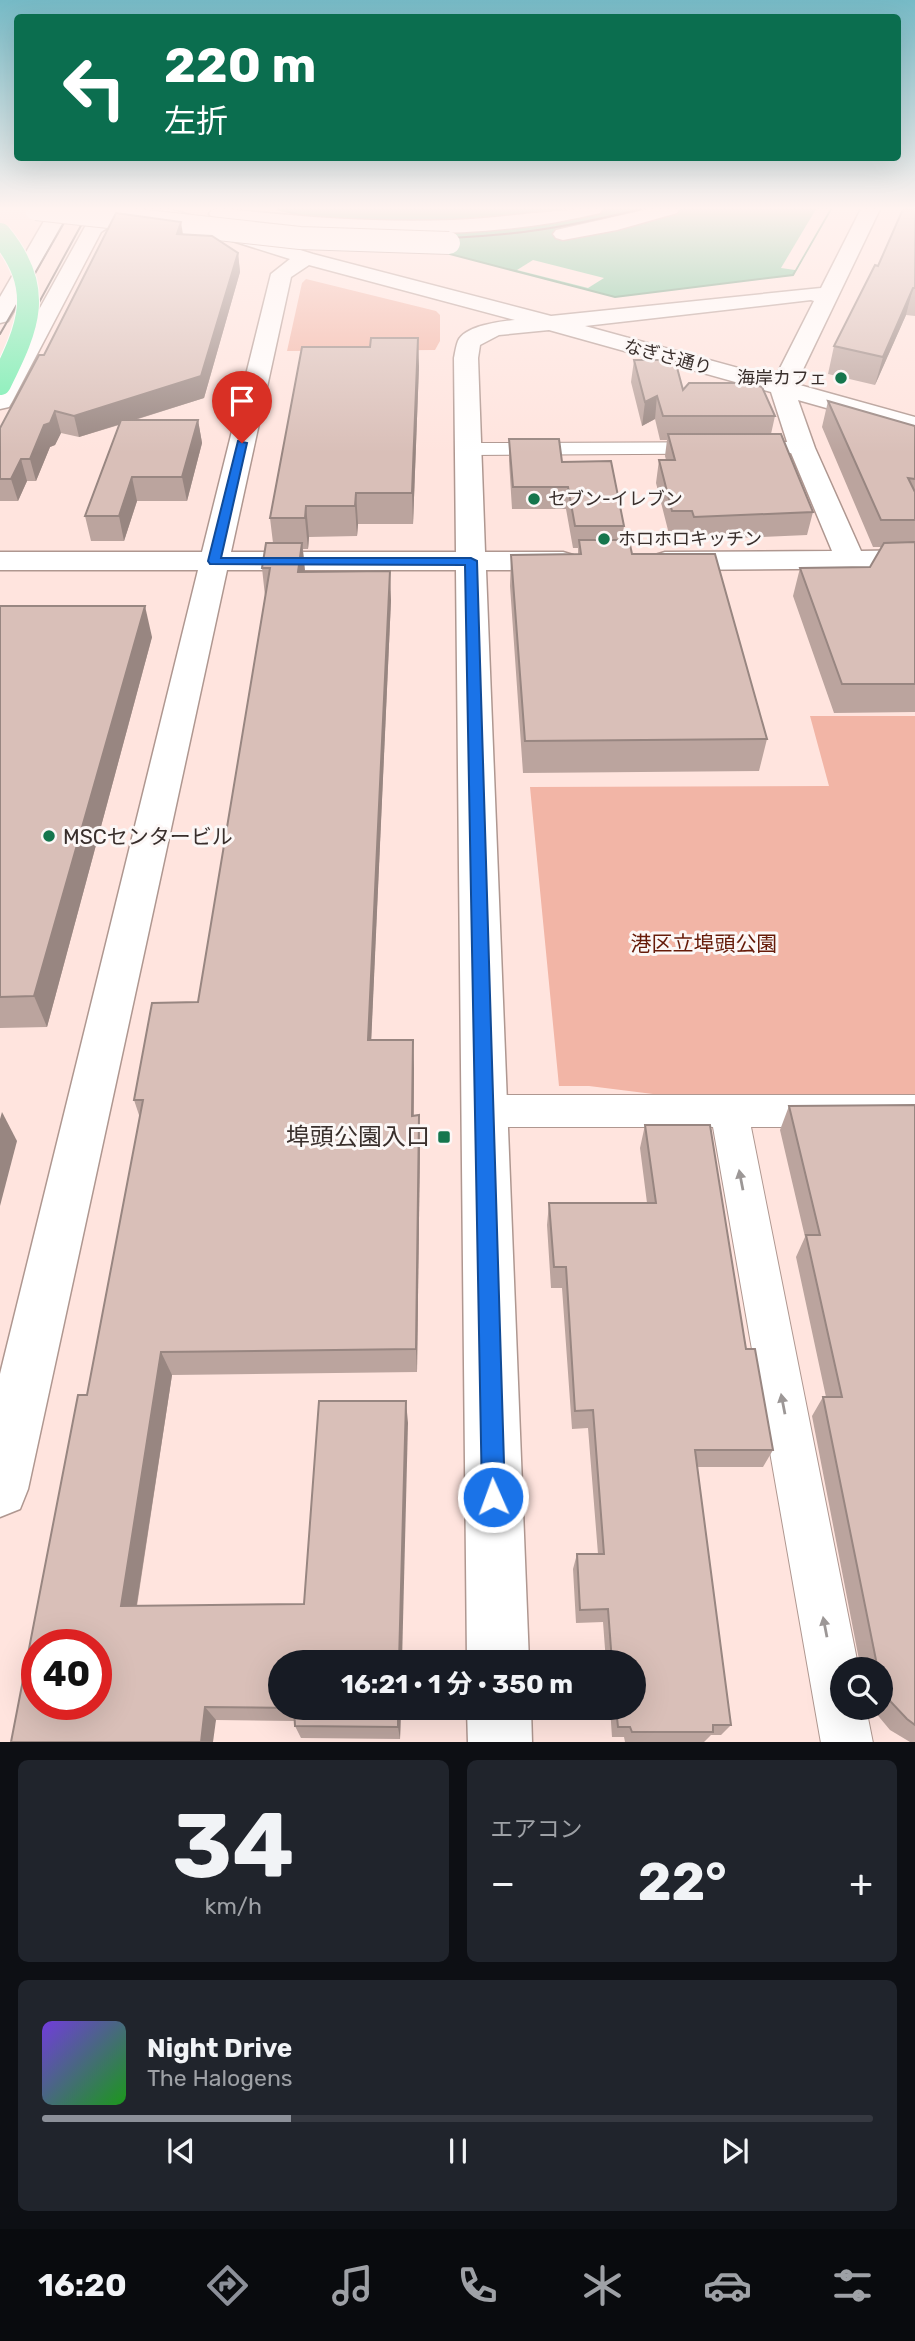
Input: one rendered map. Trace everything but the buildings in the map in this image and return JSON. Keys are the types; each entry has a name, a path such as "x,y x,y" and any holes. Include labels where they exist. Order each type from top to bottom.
{"highway":[{"path":"0,384 22,336 30,303 28,290"}],"street":[{"path":"0,316 15,290"},
{"path":"0,400 58,290"},
{"path":"0,400 60,290"},
{"path":"0,1489 277,290"},
{"path":"414,290 449,306 451,341 466,358"},
{"name":"なぎさ通り","path":"427,290 915,425"},
{"path":"830,290 786,374 782,388 802,448 850,560"},
{"path":"498,1650 466,358 469,341 474,336 494,329 811,294 828,295"},
{"path":"470,449 802,448"},
{"path":"635,561 915,559"},
{"path":"0,562 595,561"},
{"path":"483,1111 915,1111"},
{"path":"729,1112 847,1742"},
{"path":"499,1720 500,1742"}],"green space":[{"path":"300,290 352,290 436,311 440,315 440,341 435,350 287,351"},
{"name":"港区立埠頭公園","path":"810,716 915,716 915,1099 693,1099 589,1086 559,1086 530,787 829,786"}],"shaded area":[{"path":"589,290 669,290 615,297"}],"tram line":[{"path":"0,334 25,290"},
{"path":"0,374 46,290"}],"place":[{"name":"海岸カフェ","path":"841,378"},
{"name":"セブン-イレブン","path":"534,499"},
{"name":"ホロホロキッチン","path":"604,539"},
{"name":"MSCセンタービル","path":"49,836"},
{"name":"埠頭公園入口","path":"444,1137"}],"route":[{"path":"242,443 214,561 471,561 493,1497"}]}
